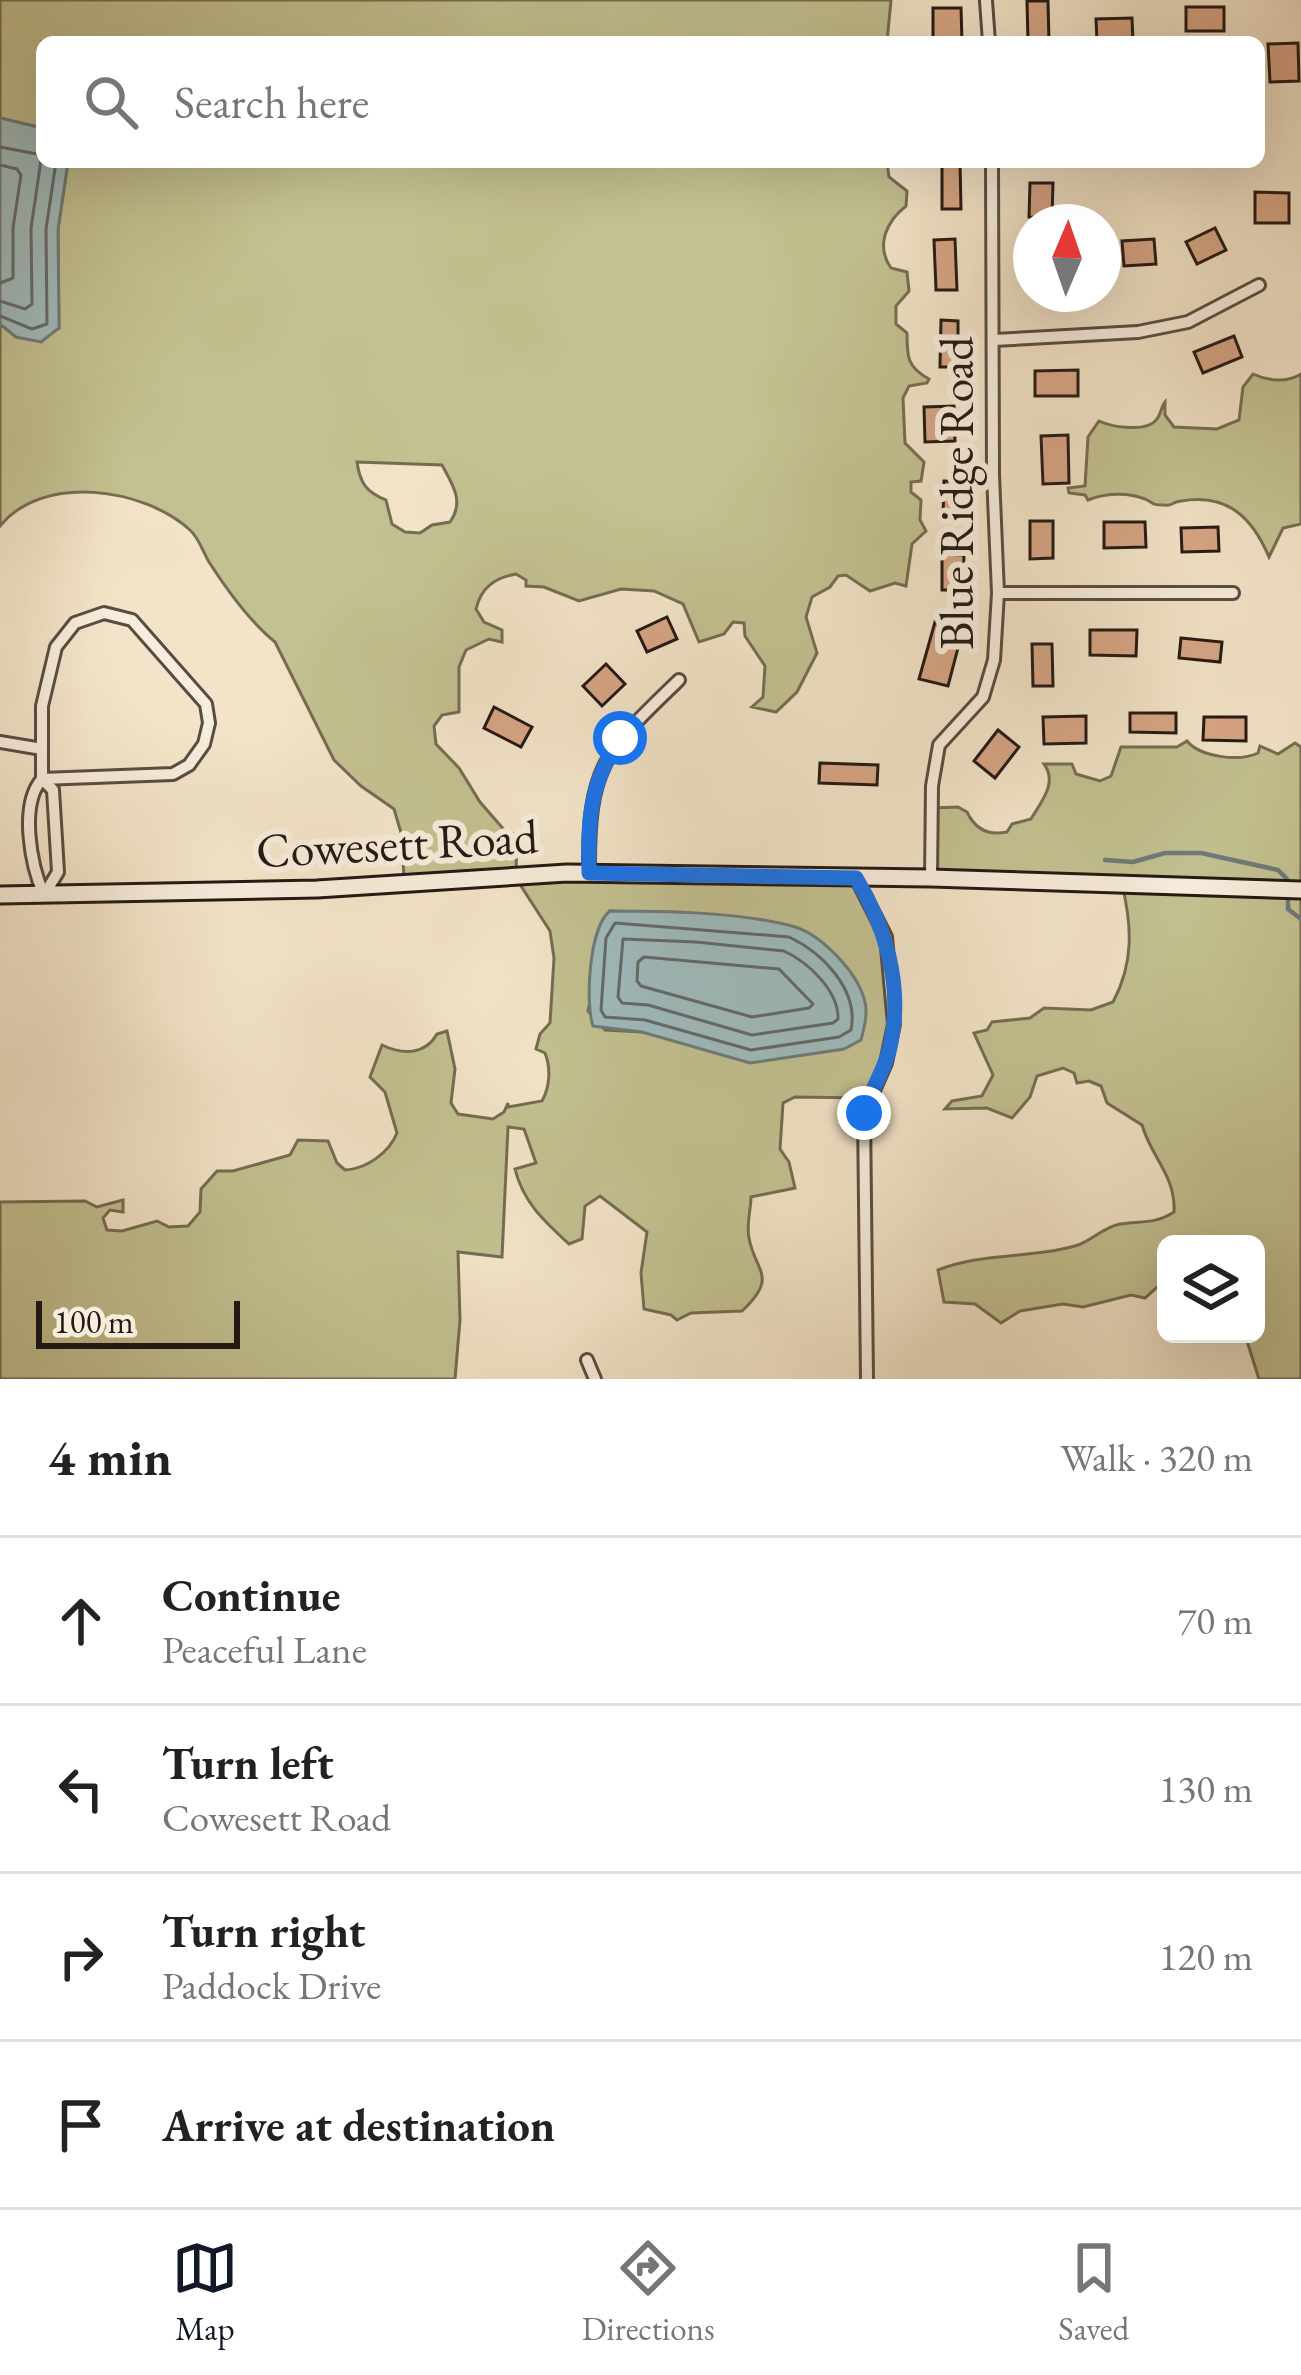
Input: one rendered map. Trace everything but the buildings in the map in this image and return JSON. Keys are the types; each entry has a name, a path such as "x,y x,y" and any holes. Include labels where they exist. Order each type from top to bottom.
{"main road":[{"name":"Cowesett Road","path":"0,895 317,889 589,873 1301,890"}],"street":[{"path":"986,1 989,36"},
{"name":"Blue Ridge Road","path":"931,878 934,766 940,745 983,697 994,660 998,593 992,168"},
{"path":"994,340 1138,332 1188,322 1259,285"},
{"path":"998,593 1233,593"},
{"path":"42,779 173,773 189,765 205,744 208,714 203,698 132,620 96,614 71,626 56,647 42,706 42,779 34,788 31,807 34,873 44,895"},
{"path":"589,873 590,803 600,769 620,738 679,680"},
{"path":"0,742 42,748"},
{"path":"42,779 53,790 58,872 44,895"},
{"path":"856,878 886,938 893,1024 886,1063 864,1113 867,1379"},
{"path":"587,1360 596,1379"}],"shaded area":[{"path":"0,0 891,0 888,36 36,36 36,127 0,118"},
{"path":"67,168 888,168 889,177 907,191 906,206 893,219 884,242 891,268 907,272 909,291 896,306 896,324 907,333 912,366 929,379 909,386 903,398 905,443 924,462 921,481 911,482 911,492 921,500 920,520 926,531 912,544 906,586 895,583 870,591 846,575 812,597 806,617 817,653 797,692 776,712 752,707 763,697 765,666 745,636 744,623 733,622 724,634 699,642 683,604 654,591 621,589 579,601 544,587 526,586 526,580 516,574 508,576 485,590 476,609 484,622 502,630 502,642 489,639 466,650 459,667 459,712 442,715 434,726 436,744 459,768 480,802 506,832 517,835 516,873 858,879 886,937 890,1047 866,1098 795,1097 783,1103 780,1149 789,1162 795,1188 751,1197 748,1233 762,1281 742,1311 691,1313 677,1320 644,1309 641,1273 647,1232 600,1196 585,1206 582,1239 569,1244 523,1191 515,1169 536,1163 524,1129 508,1127 502,1257 458,1252 460,1320 455,1379 0,1379 0,1202 85,1201 97,1207 123,1200 123,1212 110,1210 103,1218 107,1230 122,1231 157,1221 169,1227 188,1226 200,1212 201,1189 217,1171 290,1155 298,1140 328,1141 345,1170 361,1167 383,1153 397,1133 385,1092 370,1077 382,1045 413,1051 447,1031 455,1069 451,1103 458,1114 493,1119 508,1103 508,1107 542,1101 549,1077 545,1053 536,1049 550,1023 554,958 550,931 519,883 404,881 402,836 394,809 334,760 275,642 231,594 190,530 147,504 94,492 41,498 0,526 0,324 16,337 59,328 58,229","holes":["357,462 442,465 457,500 454,514 450,522 420,533 405,532 392,524 386,500 365,486","610,911 702,915 642,1032 605,1030 588,1011"]},
{"path":"1253,374 1277,380 1301,374 1301,524 1283,528 1269,557 1255,530 1225,505 1197,499 1156,505 1124,494 1088,500 1085,495 1069,493 1068,488 1085,486 1088,437 1099,421 1120,427 1146,426 1157,419 1165,402 1165,415 1174,427 1217,429 1239,420 1243,387"},
{"path":"1187,741 1201,751 1231,757 1258,753 1260,746 1278,754 1295,743 1301,747 1301,1379 1259,1379 1248,1343 1265,1343 1265,1235 1157,1235 1157,1287 1145,1298 1131,1295 1083,1307 1063,1304 1020,1311 1001,1323 975,1304 944,1302 938,1270 972,1260 1083,1243 1114,1226 1167,1216 1174,1212 1174,1199 1142,1125 1107,1103 1101,1086 1077,1083 1074,1073 1063,1068 1037,1076 1030,1097 1012,1118 987,1108 945,1109 952,1101 982,1096 993,1075 974,1033 987,1030 992,1022 1030,1018 1044,1008 1091,1010 1113,1002 1125,973 1129,930 1122,884 936,878 932,808 958,807 983,830 1007,832 1012,824 1031,819 1043,799 1049,785 1044,764 1072,764 1076,774 1100,781 1111,776 1121,747 1177,747"}],"water":[{"path":"0,118 36,127 36,168 67,168 58,229 59,328 41,342 16,337 0,324"},
{"path":"610,911 723,915 767,921 812,935 836,954 861,990 866,1007 861,1040 844,1049 750,1063 642,1032 593,1026 591,966 597,932"}],"waterway":[{"path":"1105,860 1133,862 1165,853 1201,853 1278,870 1287,879"},
{"path":"1288,901 1288,909 1301,919"}],"route":[{"path":"620,738 600,769 590,803 589,873 856,878 886,938 892,986 892,1041 864,1113"}]}
